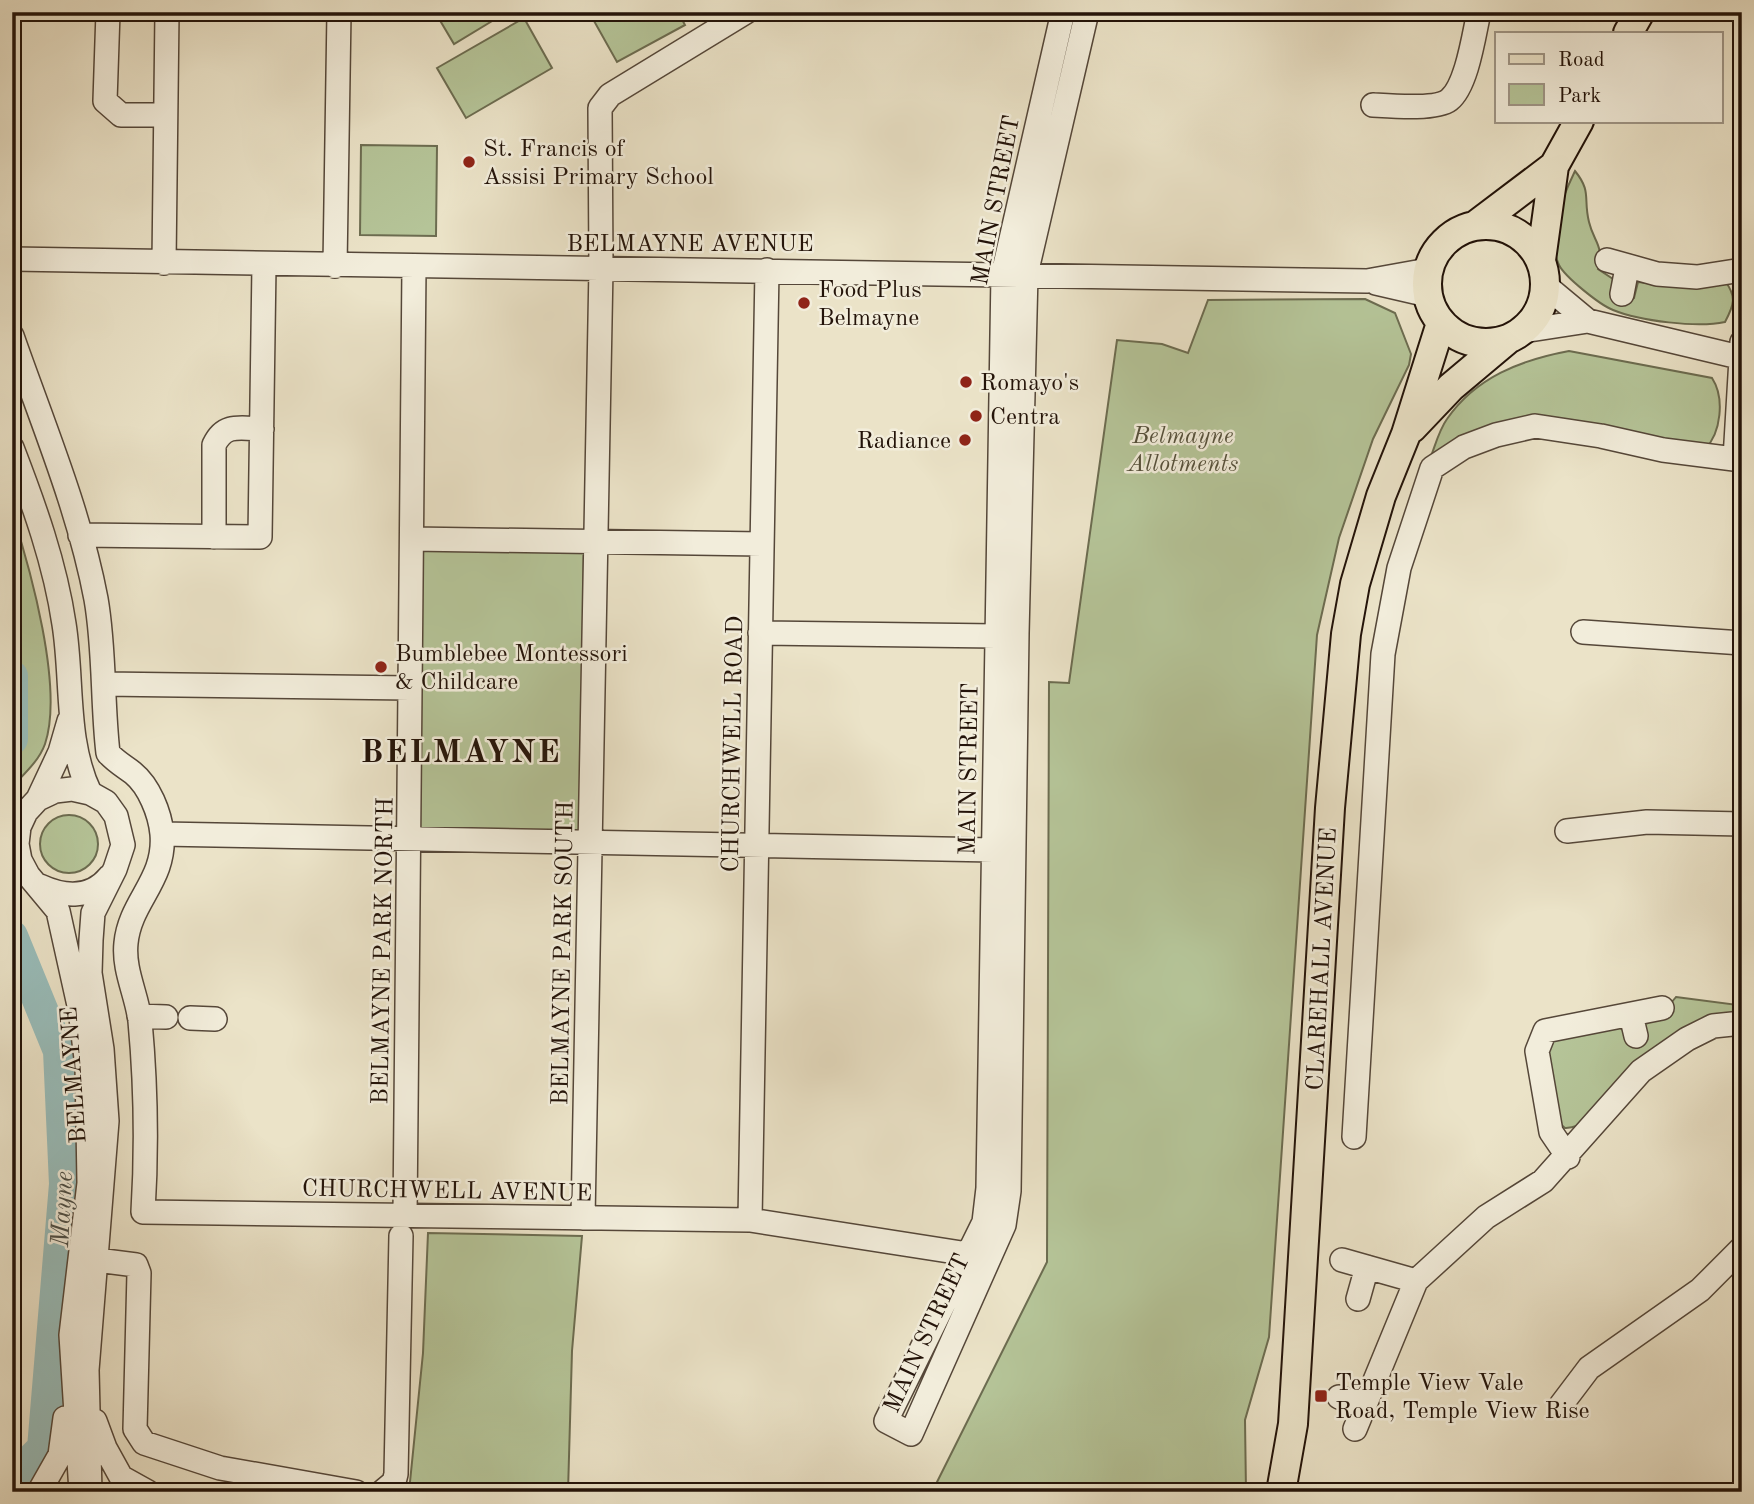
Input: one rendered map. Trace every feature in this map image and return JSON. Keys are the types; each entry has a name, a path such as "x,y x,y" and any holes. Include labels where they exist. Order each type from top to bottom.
{"main road":[{"path":"1629,32 1640,12"},
{"path":"1554,166 1476,225 1448,238 1436,252 1428,282 1441,323 1452,333 1471,342 1489,344 1515,335 1535,318 1543,273 1554,166 1578,122"},
{"path":"1476,225 1510,229 1527,240 1543,273"},
{"name":"CLAREHALL AVENUE","path":"1281,1492 1293,1424 1331,794 1346,634 1355,584 1381,496 1406,435 1441,323"},
{"name":"CLAREHALL AVENUE","path":"1406,435 1451,387 1515,335"}],"street":[{"path":"108,12 106,101 121,115 165,114"},
{"path":"164,263 167,12"},
{"path":"335,267 339,12"},
{"name":"BELMAYNE PARK SOUTH","path":"583,1218 601,268 600,108 610,95 746,12"},
{"name":"MAIN STREET","path":"1063,12 1003,274 988,1188 984,1222 886,1421 911,1434 1004,1225 1009,1191 1017,620 1026,274 1087,12"},
{"path":"1373,105 1404,96 1437,104 1449,100 1459,86 1479,12"},
{"name":"BELMAYNE AVENUE","path":"12,259 335,267 767,270 1428,282"},
{"path":"1622,294 1617,264 1697,277 1742,270"},
{"path":"80,535 260,537 264,265"},
{"name":"BELMAYNE PARK NORTH","path":"382,1492 394,1482 396,1474 403,1226 414,267"},
{"name":"CHURCHWELL ROAD","path":"750,1220 767,270"},
{"path":"1543,273 1588,321"},
{"path":"1354,1137 1383,654 1399,568 1432,468 1464,447 1496,435 1535,426 1601,436 1663,450 1738,459 1740,350 1588,321 1515,335"},
{"path":"12,335 80,535 96,599 108,753 147,789 162,834 156,879 129,922 125,945 127,970 139,1016 166,1017"},
{"path":"214,537 214,445 219,434 228,428 262,429"},
{"name":"BELMAYNE","path":"12,448 57,583 69,662 70,714 77,759 90,793 106,802 116,816 123,845 116,869 93,913 91,940 90,973 102,1049 107,1121 87,1370 90,1492"},
{"path":"412,539 762,544"},
{"path":"1583,632 1742,643"},
{"path":"760,633 996,636"},
{"path":"104,684 410,688"},
{"name":"BELMAYNE","path":"70,714 60,752 26,809 19,827 17,859 58,911 80,1010 87,1066 89,1183 71,1335 81,1492"},
{"path":"26,809 55,791 72,789 90,793"},
{"path":"1567,831 1647,822 1742,824"},
{"path":"162,834 993,850"},
{"path":"40,886 56,893 73,895 90,891 104,882 116,869"},
{"path":"1568,1157 1551,1132 1537,1051 1545,1031 1634,1026 1662,1008"},
{"name":"CHURCHWELL AVENUE","path":"139,1016 148,1133 143,1212 403,1226 583,1218 750,1220 968,1254"},
{"path":"190,1018 215,1018"},
{"path":"1355,1429 1416,1281 1486,1217 1543,1181 1568,1157 1641,1071 1696,1034 1713,1026 1742,1023"},
{"path":"1561,1405 1589,1368 1700,1290 1742,1248"},
{"path":"97,1260 136,1265 139,1273 135,1429 144,1443 220,1468 356,1492"},
{"path":"1342,1260 1416,1281"},
{"path":"1358,1299 1367,1267"},
{"path":"39,1492 60,1455 71,1335"},
{"path":"87,1370 96,1426 105,1448 121,1477 148,1492"},
{"path":"1339,1397 1364,1407"}],"green space":[{"path":"435,12 507,12 454,44"},
{"path":"589,12 678,12 685,25 617,62"},
{"path":"524,18 552,68 466,118 437,68"},
{"path":"361,145 437,146 436,236 360,235"},
{"path":"1575,171 1584,184 1587,214 1600,254 1598,269 1613,279 1611,295 1634,298 1638,282 1684,287 1725,281 1733,301 1725,322 1684,324 1624,314 1600,303 1568,276 1559,265 1554,242 1557,216"},
{"name":"Belmayne Allotments","path":"1365,299 1395,313 1411,354 1409,365 1373,439 1339,538 1317,635 1269,1337 1245,1420 1246,1492 932,1492 1047,1262 1049,682 1069,683 1117,340 1162,344 1188,353 1208,300"},
{"path":"1569,351 1712,378 1720,405 1715,434 1705,449 1530,418 1458,437 1430,459 1444,423 1459,404 1486,381 1517,365"},
{"path":"12,512 42,628 48,661 50,720 42,750 35,762 12,787"},
{"path":"584,544 580,830 419,831 422,547"},
{"path":"69,815 80,817 93,828 98,844 96,855 85,868 69,873 58,871 45,860 40,844 42,833 53,820"},
{"path":"1676,997 1738,1005 1736,1012 1687,1031 1646,1055 1619,1079 1582,1123 1565,1128 1558,1122 1548,1049 1553,1038 1616,1024 1625,1032 1633,1030 1665,1010"},
{"path":"428,1233 582,1236 572,1351 568,1492 409,1492 423,1353"}],"waterway":[{"name":"Mayne","path":"12,676 12,739"},
{"name":"Mayne","path":"12,936 59,1051 65,1184 43,1448 12,1479"}],"place":[{"name":"St. Francis of Assisi Primary School","path":"469,162"},
{"name":"Food Plus Belmayne","path":"804,303"},
{"name":"Romayo's","path":"966,382"},
{"name":"Centra","path":"976,416"},
{"name":"Radiance","path":"965,440"},
{"name":"Bumblebee Montessori & Childcare","path":"381,667"},
{"name":"Temple View Vale Road, Temple View Rise","path":"1321,1396"}],"district":[{"name":"BELMAYNE","path":"461,751"}]}
